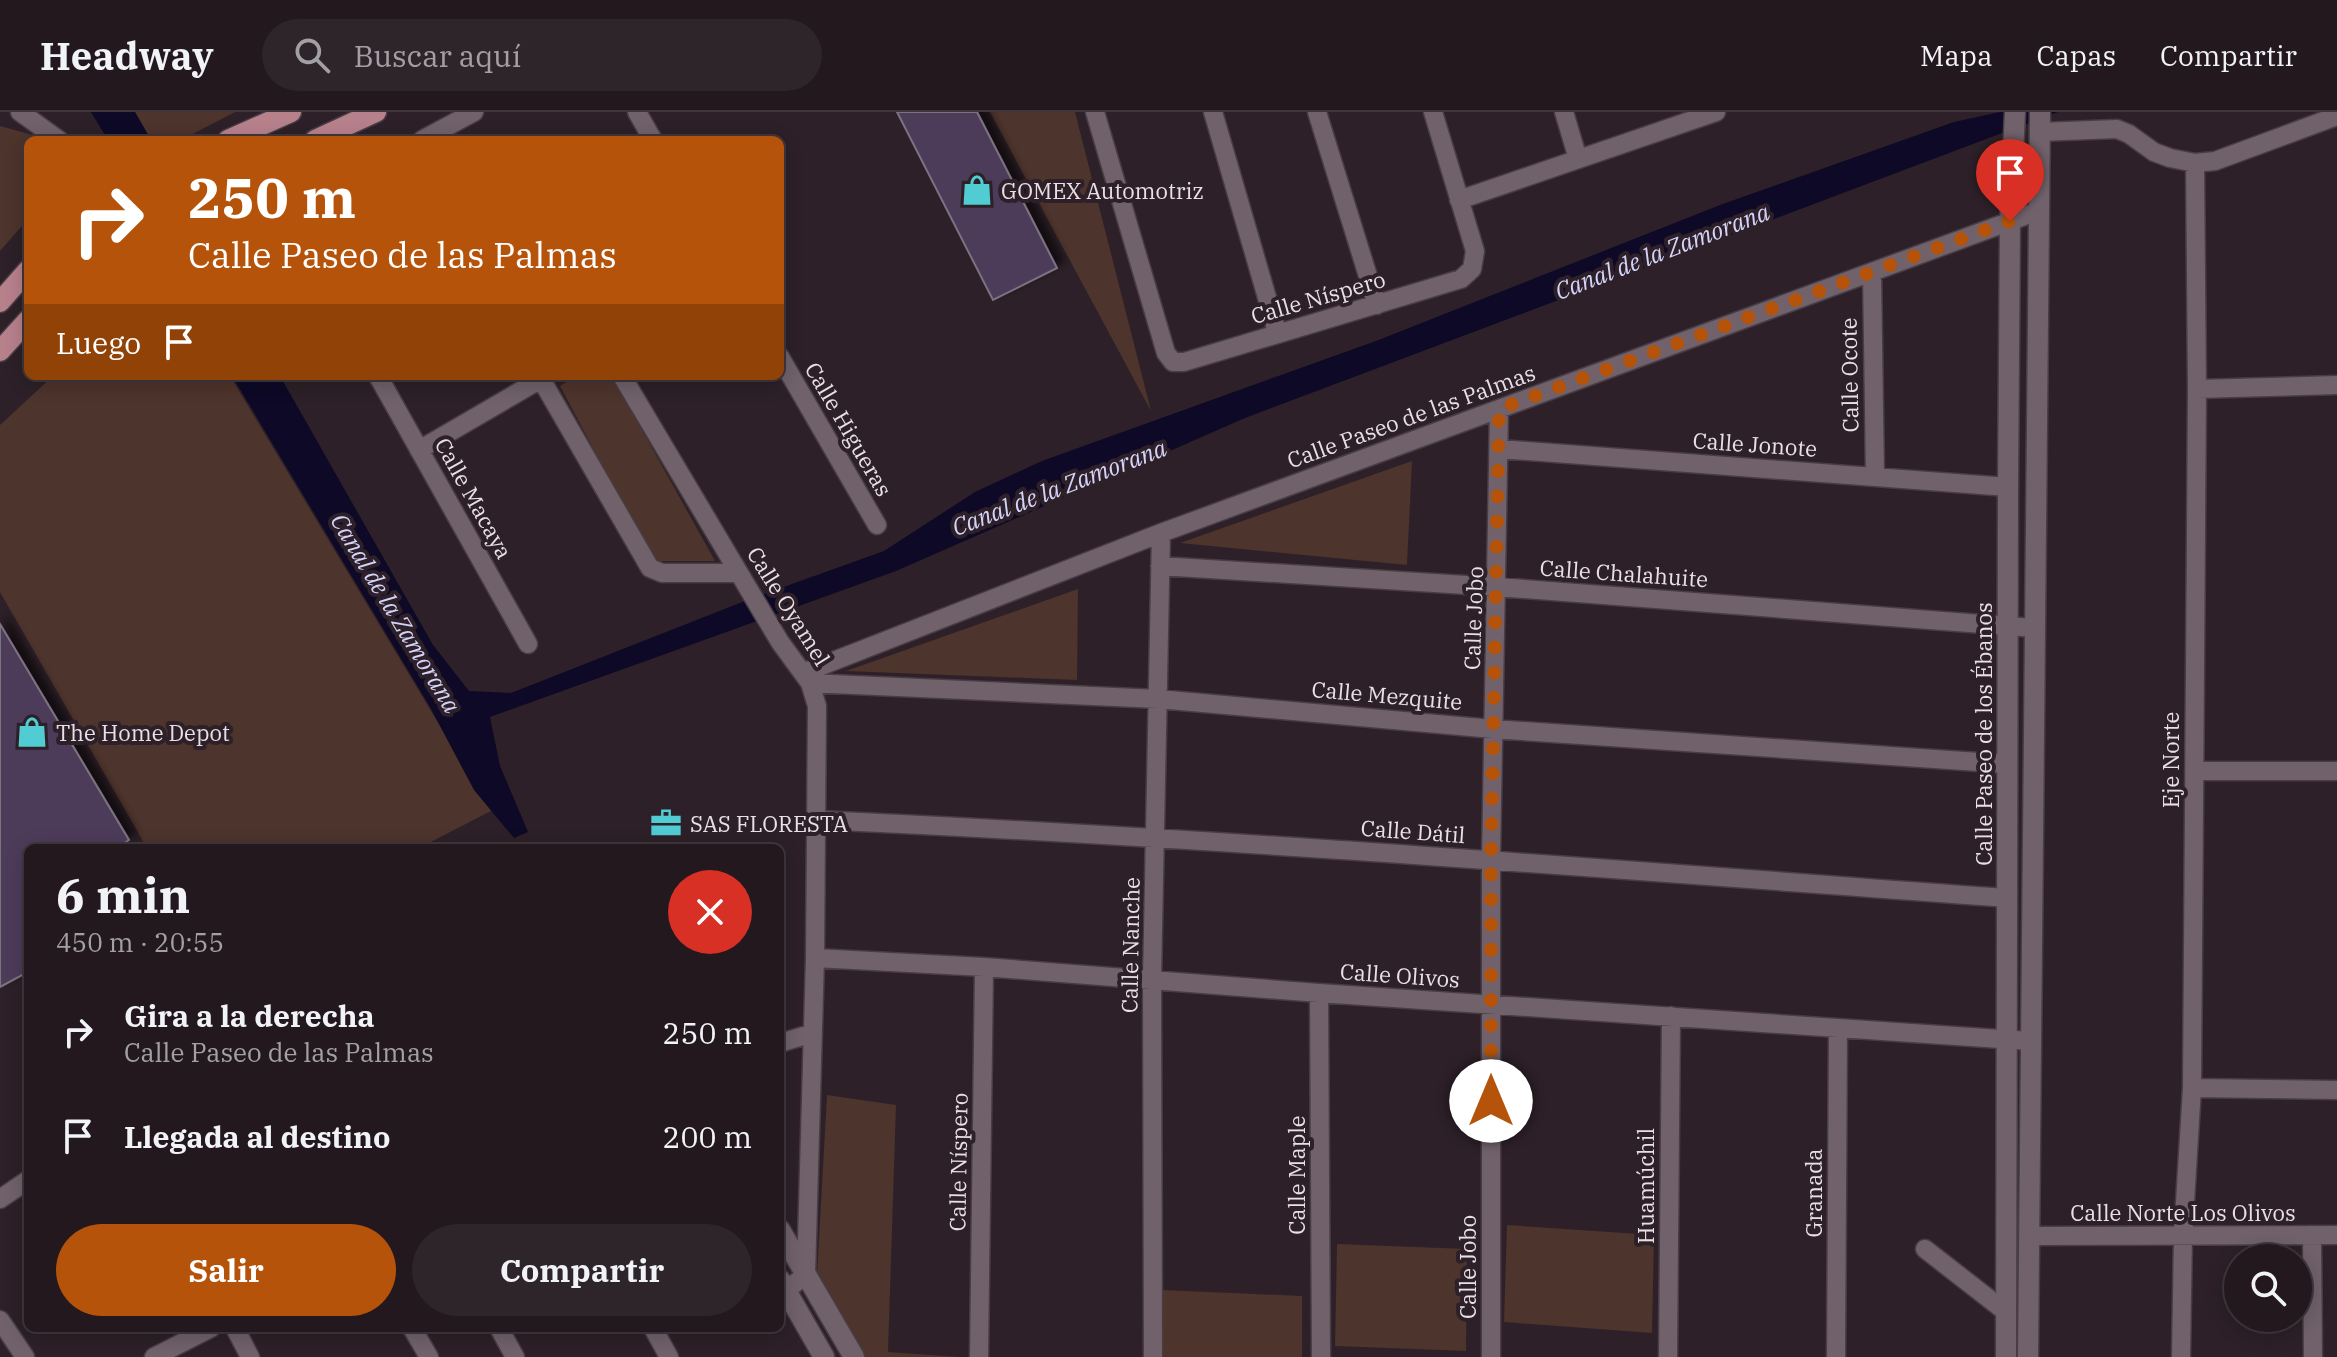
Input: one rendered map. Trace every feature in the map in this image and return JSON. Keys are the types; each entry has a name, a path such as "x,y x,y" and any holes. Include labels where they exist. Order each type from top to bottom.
{"main road":[{"path":"237,136 291,112"},
{"path":"330,136 376,112"},
{"name":"Calle Paseo de los Ébanos","path":"2006,1353 2008,487 2010,221 2015,122"},
{"path":"2006,1353 2028,1354 2039,123"},
{"path":"0,302 24,275"},
{"path":"0,351 24,324"},
{"path":"784,1237 854,1357"},
{"path":"784,1287 824,1357"}],"street":[{"path":"20,112 53,136"},
{"path":"429,136 474,112"},
{"path":"637,112 651,136"},
{"name":"Calle Níspero","path":"1095,112 1166,353 1173,362 1184,362 1461,279 1472,269 1475,251 1459,200"},
{"path":"1213,112 1277,332"},
{"path":"1317,112 1377,305"},
{"path":"1433,112 1459,200 1714,112"},
{"path":"1564,112 1578,159"},
{"path":"2039,123 2117,129 2154,152 2195,163 2215,161 2337,116"},
{"name":"Eje Norte","path":"2181,1357 2183,1235 2192,1088 2197,389 2195,163"},
{"name":"Calle Paseo de las Palmas","path":"807,678 1161,533 2038,211"},
{"name":"Calle Ocote","path":"1872,272 1875,477"},
{"name":"Calle Higueras","path":"784,364 877,525"},
{"name":"Calle Macaya","path":"380,380 528,644"},
{"path":"419,450 539,380"},
{"path":"542,380 650,568 662,573 739,573"},
{"name":"Calle Oyamel","path":"624,380 786,652 807,678 817,706 815,958 806,1275"},
{"path":"2197,389 2337,385"},
{"name":"Calle Jobo","path":"1491,1357 1491,860 1499,409"},
{"name":"Calle Jonote","path":"1500,449 2008,487"},
{"name":"Calle Nanche","path":"1153,1357 1152,979 1161,533"},
{"name":"Calle Chalahuite","path":"1160,566 1498,587 2035,628"},
{"name":"Calle Mezquite","path":"807,678 1158,699 1493,729 2008,764"},
{"path":"2194,771 2337,771"},
{"name":"Calle Dátil","path":"817,820 1491,860 2006,898"},
{"name":"Calle Olivos","path":"815,958 984,967 1838,1030 2030,1041"},
{"name":"Calle Níspero","path":"979,1357 984,967"},
{"name":"Calle Maple","path":"1319,993 1321,1357"},
{"name":"Huamúchil","path":"1668,1357 1671,1016"},
{"name":"Granada","path":"1836,1357 1838,1030"},
{"path":"784,1042 813,1033"},
{"path":"2192,1088 2337,1090"},
{"path":"0,1199 24,1183"},
{"path":"2312,1235 2313,1357"},
{"name":"Calle Norte Los Olivos","path":"2029,1236 2337,1235"},
{"path":"1925,1249 2006,1312"},
{"path":"784,1285 806,1275"},
{"path":"0,1320 25,1357"},
{"path":"154,1357 204,1332"},
{"path":"237,1332 250,1357"},
{"path":"414,1332 429,1357"},
{"path":"501,1332 515,1357"},
{"path":"655,1332 669,1357"}],"shaded area":[{"path":"135,112 235,112 189,136 149,136"},
{"path":"990,112 1075,112 1151,411"},
{"path":"0,126 36,136 24,136 24,224 0,251"},
{"path":"49,380 232,380 491,811 427,844 145,844 0,592 0,425"},
{"path":"569,380 614,380 715,561 653,561 560,386"},
{"path":"1412,461 1407,565 1180,543"},
{"path":"1078,589 1077,680 846,671"},
{"path":"827,1095 896,1105 888,1352 960,1357 864,1357 817,1275"},
{"path":"1507,1225 1654,1235 1652,1333 1504,1322"},
{"path":"1337,1244 1467,1249 1466,1351 1335,1346"},
{"path":"1163,1290 1302,1296 1302,1357 1163,1357"}],"water":[{"path":"91,112 135,112 149,136 106,136"},
{"name":"Canal de la Zamorana","path":"2000,112 2058,112 1245,418 896,571 490,717 500,766 528,832 514,838 474,790 430,707 234,380 282,380 433,645 469,691 511,693 750,599 884,551 975,492 1042,461 1376,341 1720,205 1954,122"}],"building":[{"name":"GOMEX Automotriz","path":"897,112 977,112 1057,268 993,300"},
{"name":"The Home Depot","path":"0,624 129,840 122,844 24,844 24,974 0,987"}],"place":[{"name":"GOMEX Automotriz","path":"977,190"},
{"name":"The Home Depot","path":"32,732"},
{"name":"SAS FLORESTA","path":"666,823"}],"route":[{"path":"1491,1101 1491,860 1499,409 2010,221"}]}
